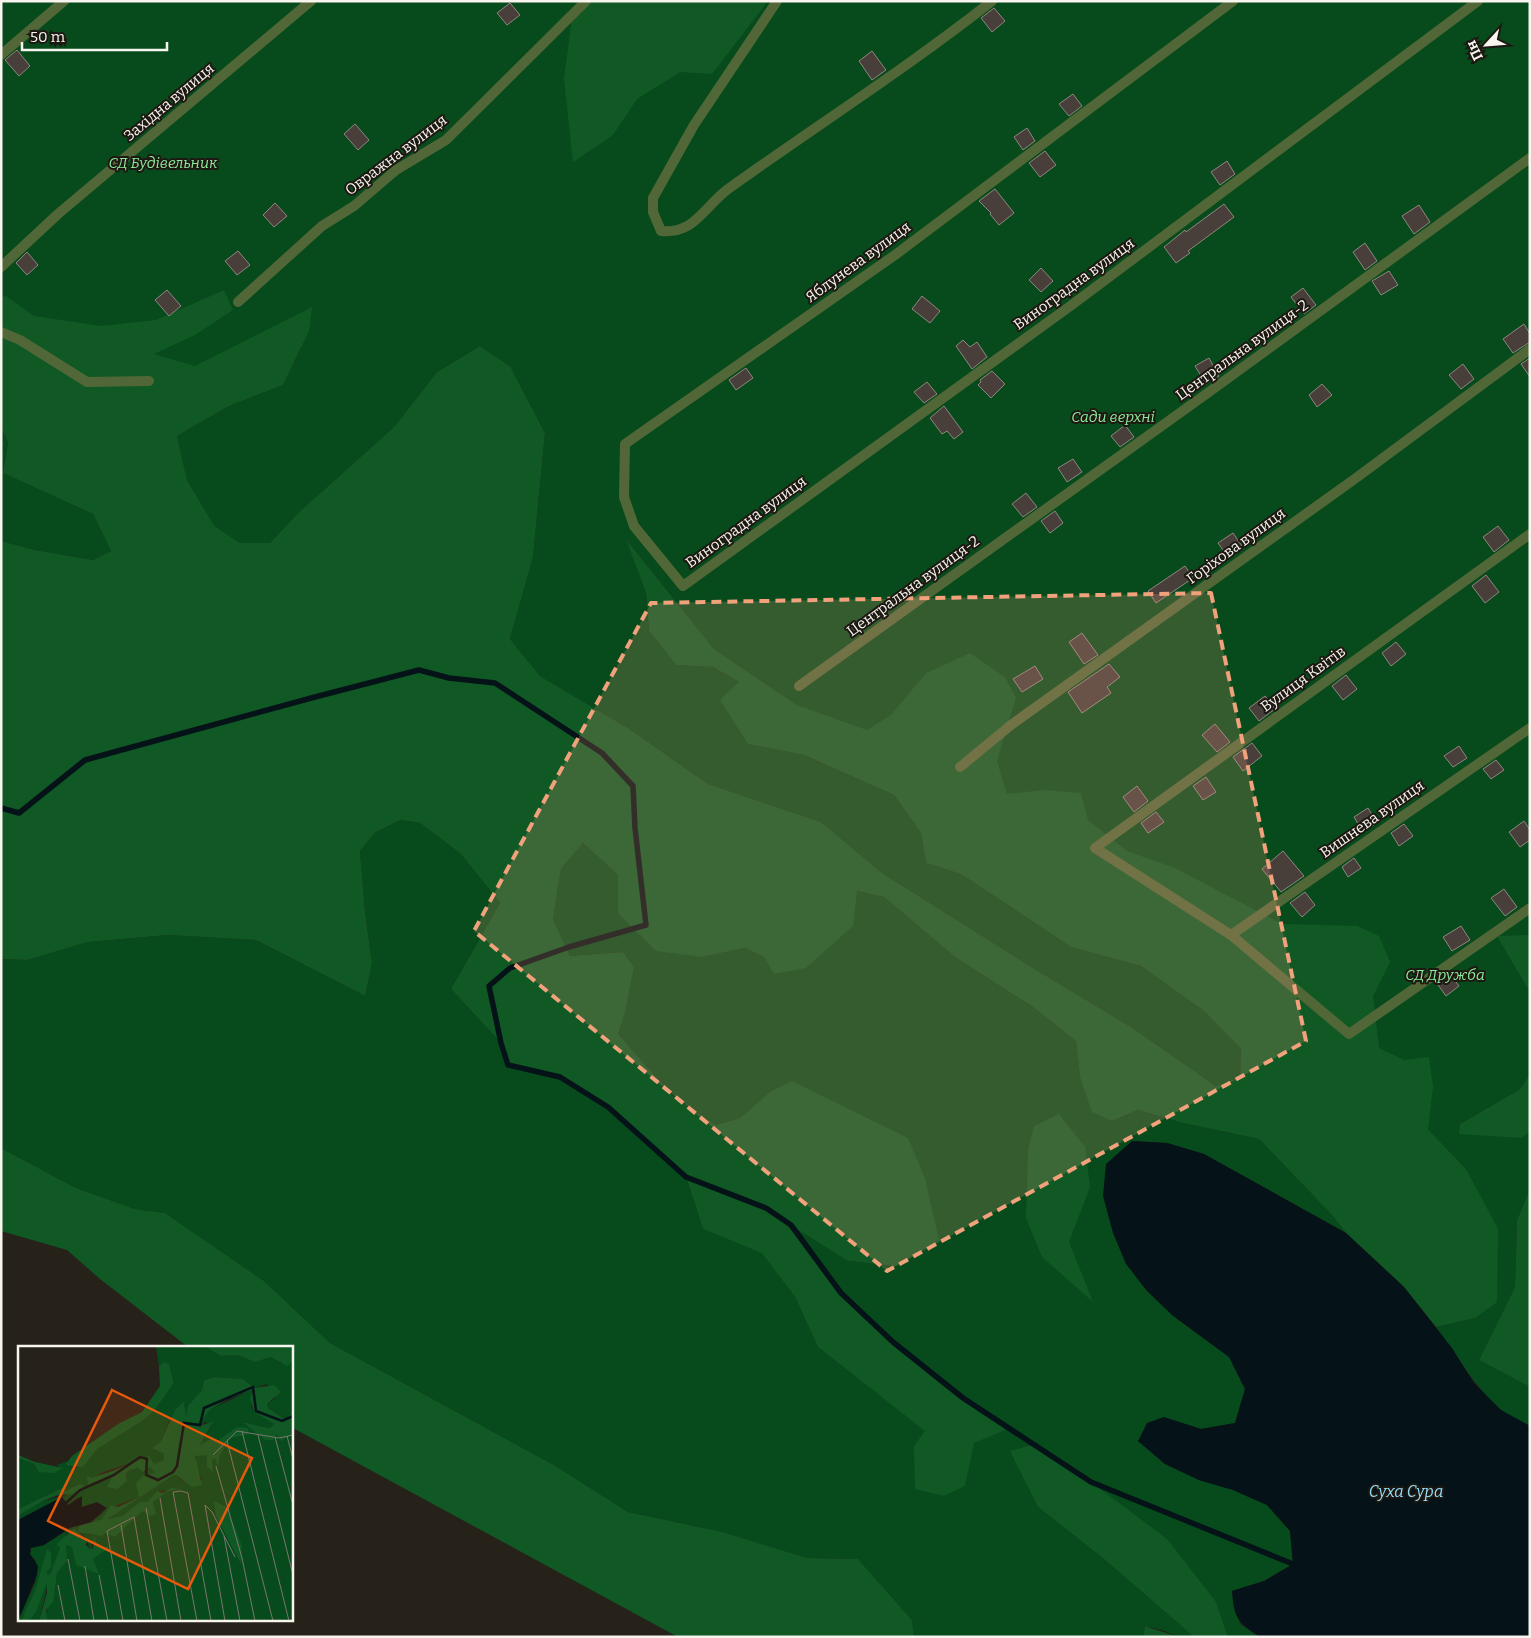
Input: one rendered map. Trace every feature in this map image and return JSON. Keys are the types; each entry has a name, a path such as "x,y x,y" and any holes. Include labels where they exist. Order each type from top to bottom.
{"lane":[{"path":"1,54 64,1"},
{"name":"Західна вулиця","path":"1,267 58,214 311,1"},
{"name":"Овражна вулиця","path":"238,302 322,226 354,206 396,170 446,140 586,1"},
{"path":"778,1 694,125 653,198 653,212 661,231 673,232 687,227 726,191 934,46 992,1"},
{"name":"Яблунева вулиця","path":"683,586 634,526 624,496 625,444 895,255 1233,1"},
{"name":"Виноградна вулиця","path":"683,586 1073,304 1478,1"},
{"name":"Центральна вулиця-2","path":"799,686 1218,386 1530,158"},
{"path":"1,332 20,340 87,382 149,381"},
{"name":"Горіхова вулиця","path":"960,767 1011,725 1356,478 1530,349"},
{"name":"Вулиця Квітів","path":"1231,935 1095,848 1530,534"},
{"name":"Вишнева вулиця","path":"1231,935 1530,728"},
{"path":"1231,935 1349,1034 1530,908"}],"highlighted area":[{"path":"1211,593 1306,1041 887,1271 474,931 651,603"}],"green space":[{"name":"Сади верхні","path":"1,1 1530,1 1530,1074 1520,1089 1460,1124 1522,1138 1530,1132 1530,1189 1517,1220 1515,1287 1479,1360 1530,1387 1530,1426 1506,1413 1490,1399 1473,1380 1436,1327 1475,1318 1466,1169 1428,1129 1293,1041 714,649 627,540 646,593 649,631 676,665 713,667 739,682 748,744 804,755 894,795 921,833 926,863 961,874 1071,947 1141,966 1204,1011 1241,1049 1240,1077 1216,1086 1131,1027 882,873 821,822 708,784 628,728 540,676 510,639 533,557 545,433 510,366 480,346 437,372 394,427 298,513 270,543 240,543 213,526 187,480 177,436 229,406 283,385 301,348 136,426 1,391"},
{"path":"580,1 768,1 712,74 680,72 637,99 613,135 573,162 564,79 573,10"},
{"path":"224,290 233,310 195,335 154,354 195,366 312,307 309,331 283,385 229,406 177,436 187,480 214,526 240,543 270,543 298,513 394,427 437,372 480,346 510,366 545,433 533,557 510,639 540,676 628,728 708,784 821,822 882,873 1131,1027 1216,1086 1240,1077 1241,1049 1204,1011 1141,966 1071,947 961,874 926,863 921,833 894,795 804,755 748,744 720,700 739,682 713,667 676,665 649,631 646,593 626,539 714,649 797,705 867,730 891,715 926,673 970,653 1005,677 1016,698 997,761 1007,794 1044,790 1081,793 1088,820 1127,851 1175,868 1282,924 1357,926 1379,936 1390,962 1373,996 1379,1048 1404,1060 1429,1057 1433,1087 1428,1129 1466,1169 1498,1229 1497,1302 1475,1318 1436,1327 1404,1287 1346,1233 1332,1215 1259,1139 1183,1123 1138,1110 1112,1121 1092,1112 1080,1077 1076,1041 1033,1007 955,957 884,897 857,891 853,926 806,968 774,974 764,957 745,948 702,957 656,951 618,913 618,875 583,843 561,869 553,919 570,956 623,952 634,967 625,1013 618,1034 676,1099 716,1125 740,1118 770,1092 792,1081 908,1138 925,1178 939,1240 895,1266 848,1261 792,1226 841,1293 893,1342 963,1398 1010,1428 974,1443 965,1486 944,1496 915,1489 914,1446 925,1431 818,1347 795,1297 762,1253 703,1229 686,1177 608,1107 560,1077 508,1065 501,1043 451,989 500,903 461,854 420,823 400,820 376,832 360,851 365,912 372,963 365,996 256,940 168,935 88,942 27,960 1,959 1,541 35,550 93,560 111,551 93,514 3,473 8,443 1,427 1,297 6,296 34,316 101,326 156,320"},
{"path":"1,427 8,443 3,473 93,514 111,551 93,560 35,550 1,541"},
{"path":"400,820 420,823 461,854 500,903 451,989 501,1043 508,1065 560,1077 608,1107 686,1177 703,1229 762,1252 795,1297 818,1347 926,1431 965,1486 973,1443 1009,1428 963,1398 893,1342 841,1293 791,1225 848,1261 895,1266 770,1092 740,1118 716,1125 676,1099 618,1034 625,1013 634,967 623,952 570,956 553,919 561,869 583,843 618,875 618,913 702,957 745,948 764,957 857,891 884,897 955,957 1033,1007 1076,1041 1080,1077 1112,1121 1138,1110 1183,1123 1259,1139 1332,1215 1346,1233 1204,1154 1167,1143 1132,1141 1172,1315 1229,1357 1245,1389 1235,1423 1201,1429 1164,1418 1138,1441 1165,1464 1199,1480 1233,1490 1267,1505 1290,1531 1293,1564 1264,1581 1232,1591 1240,1624 1260,1637 1228,1637 1216,1602 1035,1444 1011,1451 1038,1507 1104,1559 1194,1637 1178,1637 1162,1630 1145,1626 1143,1637 914,1637 912,1620 858,1559 807,1558 723,1532 628,1512 554,1465 330,1343 264,1281 165,1213 135,1209 76,1188 1,1148 1,959 27,960 88,942 168,935 256,940 365,996 372,963 365,912 360,851 376,832"},
{"path":"1530,935 1530,992 1497,936"},
{"path":"1530,1074 1530,1132 1522,1138 1459,1134 1460,1124 1520,1089"},
{"path":"1059,1114 1085,1147 1090,1187 1069,1242 1093,1302 1042,1257 1026,1218 1028,1150 1034,1126"},
{"path":"1,1148 76,1188 135,1209 165,1213 264,1281 330,1343 554,1465 628,1512 723,1532 807,1558 858,1559 912,1620 914,1637 678,1637 293,1428 292,1346 187,1346 100,1279 67,1250 1,1231"},
{"path":"1530,1189 1530,1387 1479,1360 1515,1287 1517,1220"},
{"path":"1035,1444 1091,1482 1167,1539 1216,1602 1228,1637 1194,1637 1104,1559 1038,1507 1010,1451"},
{"path":"1145,1626 1178,1637 1143,1637"}],"water":[{"name":"Суха Сура","path":"1132,1141 1167,1143 1204,1154 1346,1233 1404,1287 1452,1348 1474,1383 1501,1410 1530,1426 1530,1637 1260,1637 1242,1623 1234,1607 1232,1591 1264,1581 1293,1564 1290,1531 1267,1505 1233,1490 1199,1480 1165,1464 1138,1441 1147,1423 1164,1417 1201,1429 1235,1423 1245,1389 1229,1357 1172,1315 1147,1291 1126,1264 1113,1233 1103,1196 1106,1164"}],"building":[{"path":"510,3 520,15 507,25 497,13"},
{"path":"994,8 1005,21 992,32 981,18"},
{"path":"17,50 30,66 19,76 5,60"},
{"path":"872,51 886,70 872,80 859,61"},
{"path":"1073,94 1082,106 1069,116 1059,104"},
{"path":"355,124 369,140 358,150 344,134"},
{"path":"1027,128 1035,141 1023,150 1014,137"},
{"path":"1045,151 1056,165 1040,177 1029,163"},
{"path":"1227,161 1235,174 1220,185 1211,172"},
{"path":"995,189 1014,213 999,225 991,213 979,201"},
{"path":"275,203 287,216 274,227 263,215"},
{"path":"1224,204 1234,217 1188,251 1190,253 1176,263 1164,247 1185,230 1186,232"},
{"path":"1419,205 1430,222 1414,234 1402,216"},
{"path":"1365,243 1377,261 1365,270 1353,252"},
{"path":"238,251 250,265 237,275 225,261"},
{"path":"27,252 38,265 27,275 16,263"},
{"path":"1041,268 1053,281 1041,292 1029,280"},
{"path":"1389,271 1398,285 1381,295 1372,281"},
{"path":"1303,288 1316,305 1304,314 1291,297"},
{"path":"167,290 181,306 169,316 155,300"},
{"path":"922,296 940,311 930,323 912,309"},
{"path":"1524,324 1530,334 1530,342 1513,353 1503,339"},
{"path":"963,340 970,347 977,342 987,357 972,369 956,346"},
{"path":"1209,358 1219,376 1206,384 1195,366"},
{"path":"1530,358 1530,377 1521,364"},
{"path":"1463,364 1474,379 1461,389 1449,375"},
{"path":"746,368 753,378 736,390 729,380"},
{"path":"992,371 1005,384 991,398 978,385 981,382 980,380"},
{"path":"927,382 937,394 924,403 914,392"},
{"path":"1322,384 1332,395 1317,407 1309,395"},
{"path":"944,406 963,432 954,439 947,431 942,434 930,418"},
{"path":"1125,425 1134,437 1120,447 1111,436"},
{"path":"1073,459 1082,472 1067,482 1058,468"},
{"path":"1026,493 1037,507 1023,517 1012,504"},
{"path":"1055,511 1063,523 1050,533 1041,521"},
{"path":"1498,526 1509,540 1494,552 1483,537"},
{"path":"1233,533 1242,546 1227,556 1218,543"},
{"path":"1185,566 1193,578 1156,603 1148,591"},
{"path":"1486,575 1499,592 1485,603 1472,586"},
{"path":"1082,633 1098,655 1084,664 1069,642"},
{"path":"1396,642 1406,654 1391,666 1382,653"},
{"path":"1109,664 1120,677 1107,687 1111,693 1082,713 1068,692"},
{"path":"1035,666 1043,679 1022,692 1013,679"},
{"path":"1346,675 1357,689 1343,700 1332,686"},
{"path":"1265,696 1275,709 1259,721 1249,708"},
{"path":"1215,724 1230,742 1217,752 1202,735"},
{"path":"1252,743 1262,756 1243,771 1233,757"},
{"path":"1459,746 1467,758 1453,767 1444,756"},
{"path":"1496,760 1504,770 1491,779 1483,769"},
{"path":"1206,777 1216,792 1203,800 1193,786"},
{"path":"1137,786 1148,801 1134,812 1123,797"},
{"path":"1368,808 1377,823 1363,832 1354,817"},
{"path":"1156,812 1164,822 1148,833 1141,823"},
{"path":"1524,821 1530,830 1530,840 1520,847 1509,832"},
{"path":"1404,824 1413,836 1399,846 1391,833"},
{"path":"1283,851 1304,876 1281,892 1262,869"},
{"path":"1354,858 1361,868 1348,877 1342,867"},
{"path":"1504,889 1517,907 1505,916 1491,898"},
{"path":"1305,892 1315,905 1302,917 1290,903"},
{"path":"1461,926 1470,940 1452,951 1443,937"},
{"path":"1449,973 1459,986 1446,996 1436,982"}],"waterway":[{"path":"1,808 19,813 85,760 419,670 449,678 495,683 602,753 633,786 635,828 646,925 569,947 510,968 489,986 501,1043 508,1065 560,1077 608,1107 686,1177 766,1208 791,1225 841,1293 893,1342 963,1398 1091,1482 1293,1564"}],"park label":[{"name":"СД Будівельник","path":"163,163"},
{"name":"СД Дружба","path":"1445,975"}]}
